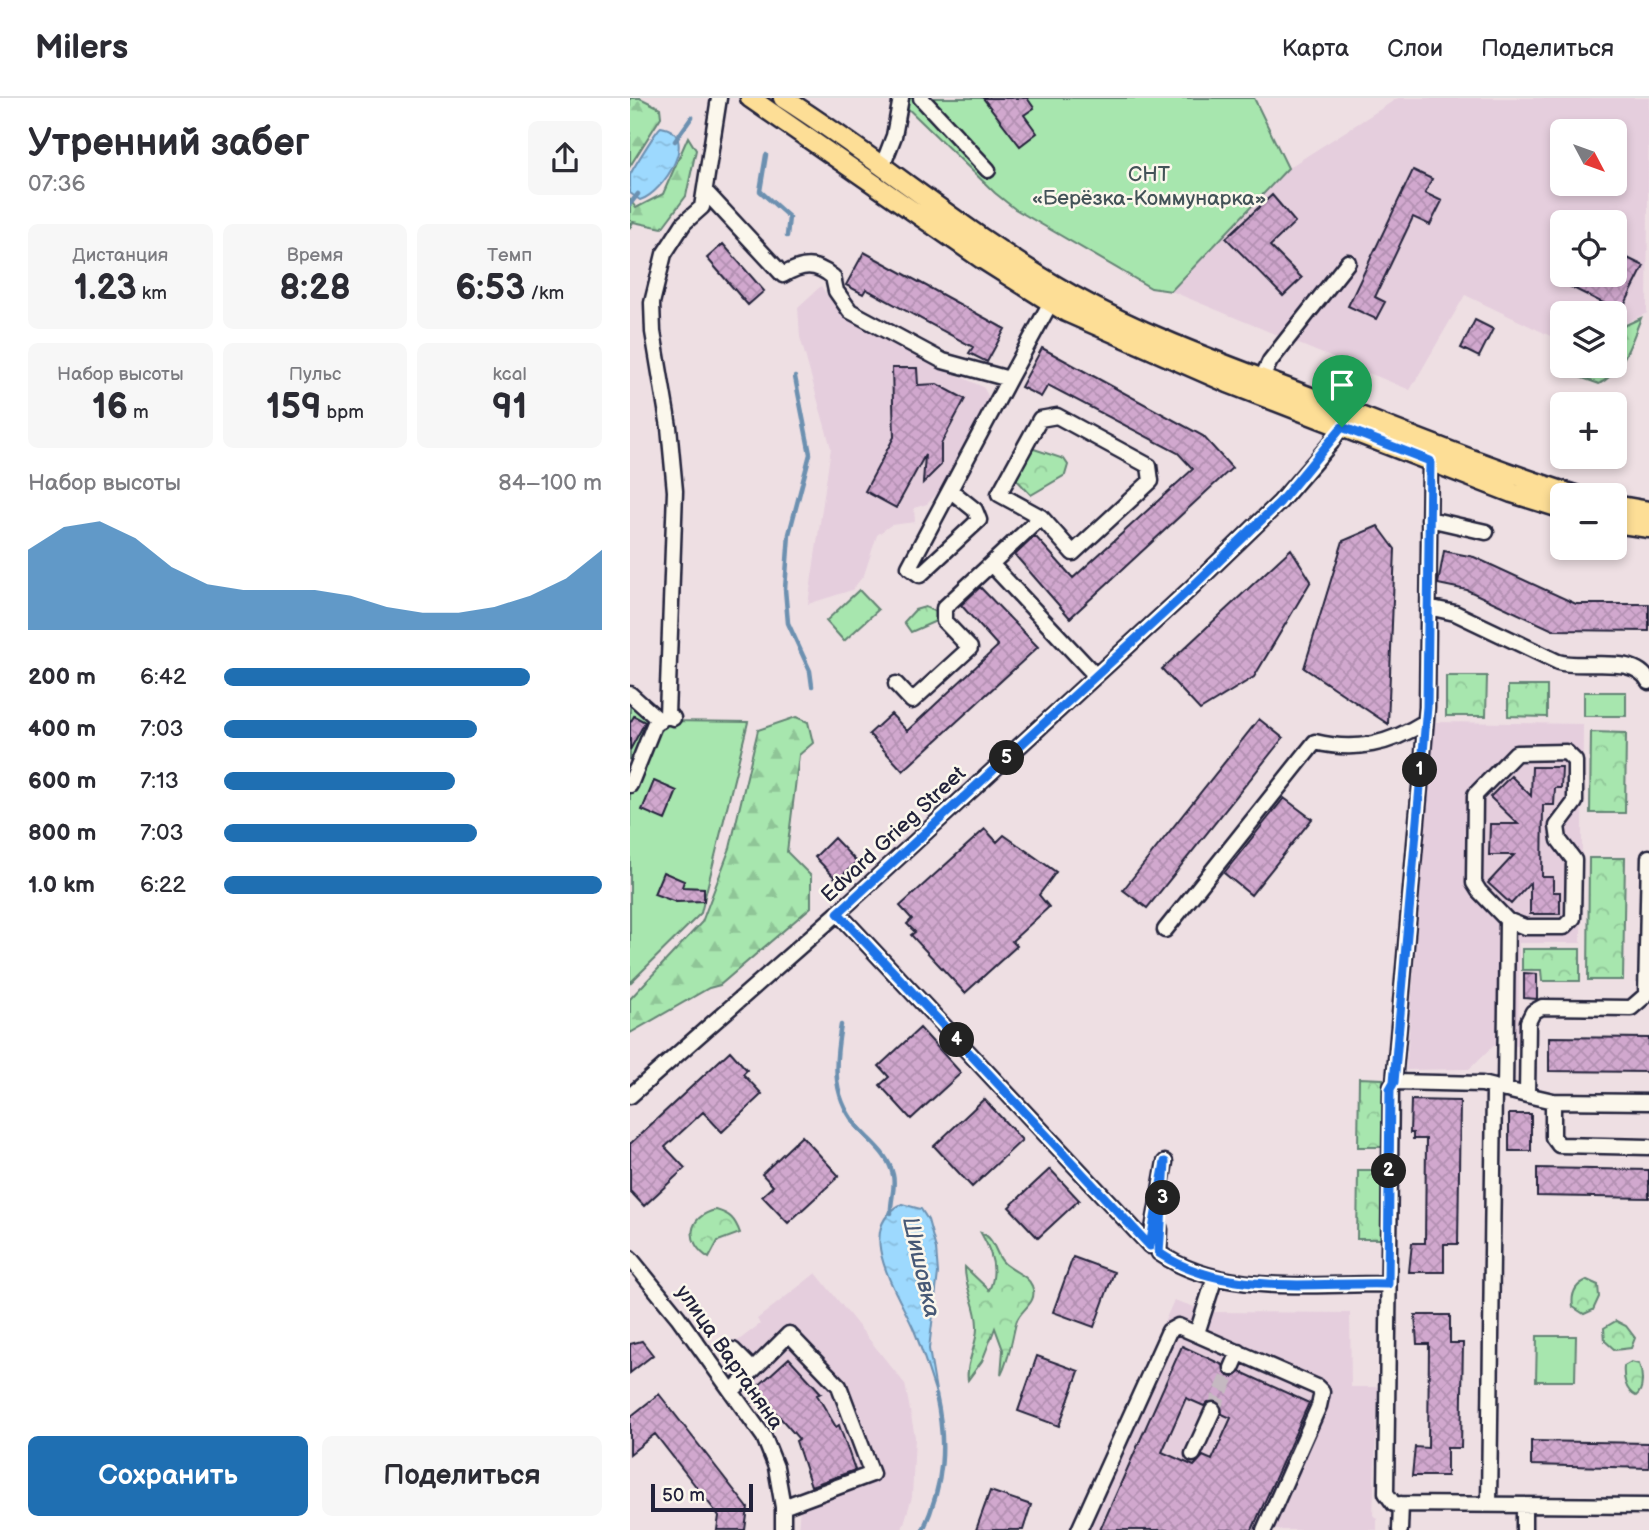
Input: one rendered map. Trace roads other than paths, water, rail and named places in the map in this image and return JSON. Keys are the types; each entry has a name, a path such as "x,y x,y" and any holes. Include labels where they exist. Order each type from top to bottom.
{"main road":[{"path":"750,98 982,259 1051,302 1156,354 1550,487"},
{"path":"783,98 992,245 1074,296 1132,324 1262,378 1430,461 1550,504"},
{"path":"1627,507 1649,511"},
{"path":"1627,525 1649,528"}],"street":[{"path":"667,718 675,491 669,426 653,332 652,303 664,254 684,223 702,207 719,98"},
{"path":"882,167 894,136 901,98"},
{"path":"921,98 988,170"},
{"path":"706,192 783,275 801,265 816,266 832,277 836,291 850,311 943,360 1009,379"},
{"path":"1262,378 1270,361 1348,262"},
{"path":"950,490 975,510 979,520 920,575 909,567 1009,379 1051,302"},
{"path":"1057,416 1149,466 1151,481 1073,553 1041,517 999,494 1040,419 1057,416"},
{"name":"Edvard Grieg Street","path":"630,1096 838,913 1096,676 1280,502 1345,419"},
{"path":"1430,461 1425,722 1394,1082 1390,1089 1386,1493 1391,1502 1401,1504 1649,1506"},
{"path":"896,684 912,701 970,648 944,621 944,608 1041,517"},
{"path":"1429,519 1486,532"},
{"path":"991,564 1096,676"},
{"path":"1428,607 1455,613 1558,662 1576,666 1630,666 1642,672 1649,682"},
{"path":"630,694 667,718"},
{"path":"630,785 654,725 667,718"},
{"path":"1165,930 1315,742 1341,747 1367,746 1398,737 1425,722"},
{"path":"1489,1505 1499,1089 1507,920 1475,886 1475,795 1516,753 1566,752 1575,761 1575,802 1558,824 1557,835 1574,860 1572,922 1564,927 1525,927 1507,920"},
{"path":"1527,1095 1528,1022 1533,1012 1542,1007 1631,1008 1644,998 1647,988 1649,856"},
{"path":"838,913 1150,1246 1165,1162 1159,1253 1184,1268 1244,1282 1388,1284"},
{"path":"1394,1082 1479,1083 1553,1101 1649,1102"},
{"path":"1553,1101 1553,1137 1559,1144 1649,1147"},
{"name":"улица Вартаняна","path":"630,1258 764,1437 776,1467 783,1507 783,1530"},
{"path":"1197,1333 1215,1277"},
{"path":"1079,1530 1169,1331 1178,1326 1317,1387 1323,1396 1264,1530"},
{"path":"732,1391 789,1334 839,1386 872,1472 783,1507"},
{"path":"733,1350 753,1370"},
{"path":"1232,1368 1239,1352"},
{"path":"1193,1454 1213,1410"},
{"path":"1401,1504 1401,1530"},
{"path":"1524,1505 1524,1530"}],"water":[{"path":"661,127 673,132 678,140 678,151 668,175 649,195 640,200 630,193 630,175"},
{"path":"902,1204 921,1209 928,1220 936,1249 938,1273 929,1349 937,1397 914,1330 884,1264 880,1246 880,1229 887,1215"}],"waterway":[{"path":"675,141 692,117"},
{"path":"766,155 760,191 789,217 787,236"},
{"path":"630,204 638,194"},
{"path":"795,377 810,454 789,534 785,589 788,623 810,671 812,686"},
{"name":"Шишовка","path":"841,1025 836,1068 840,1094 852,1120 880,1151 891,1168 894,1185 891,1213"},
{"name":"Шишовка","path":"923,1530 935,1496 942,1464 942,1430 936,1395"}],"tunnel":[{"path":"1213,1410 1232,1368"}],"park label":[{"name":"СНТ «Берёзка-Коммунарка»","path":"1149,186"}]}
